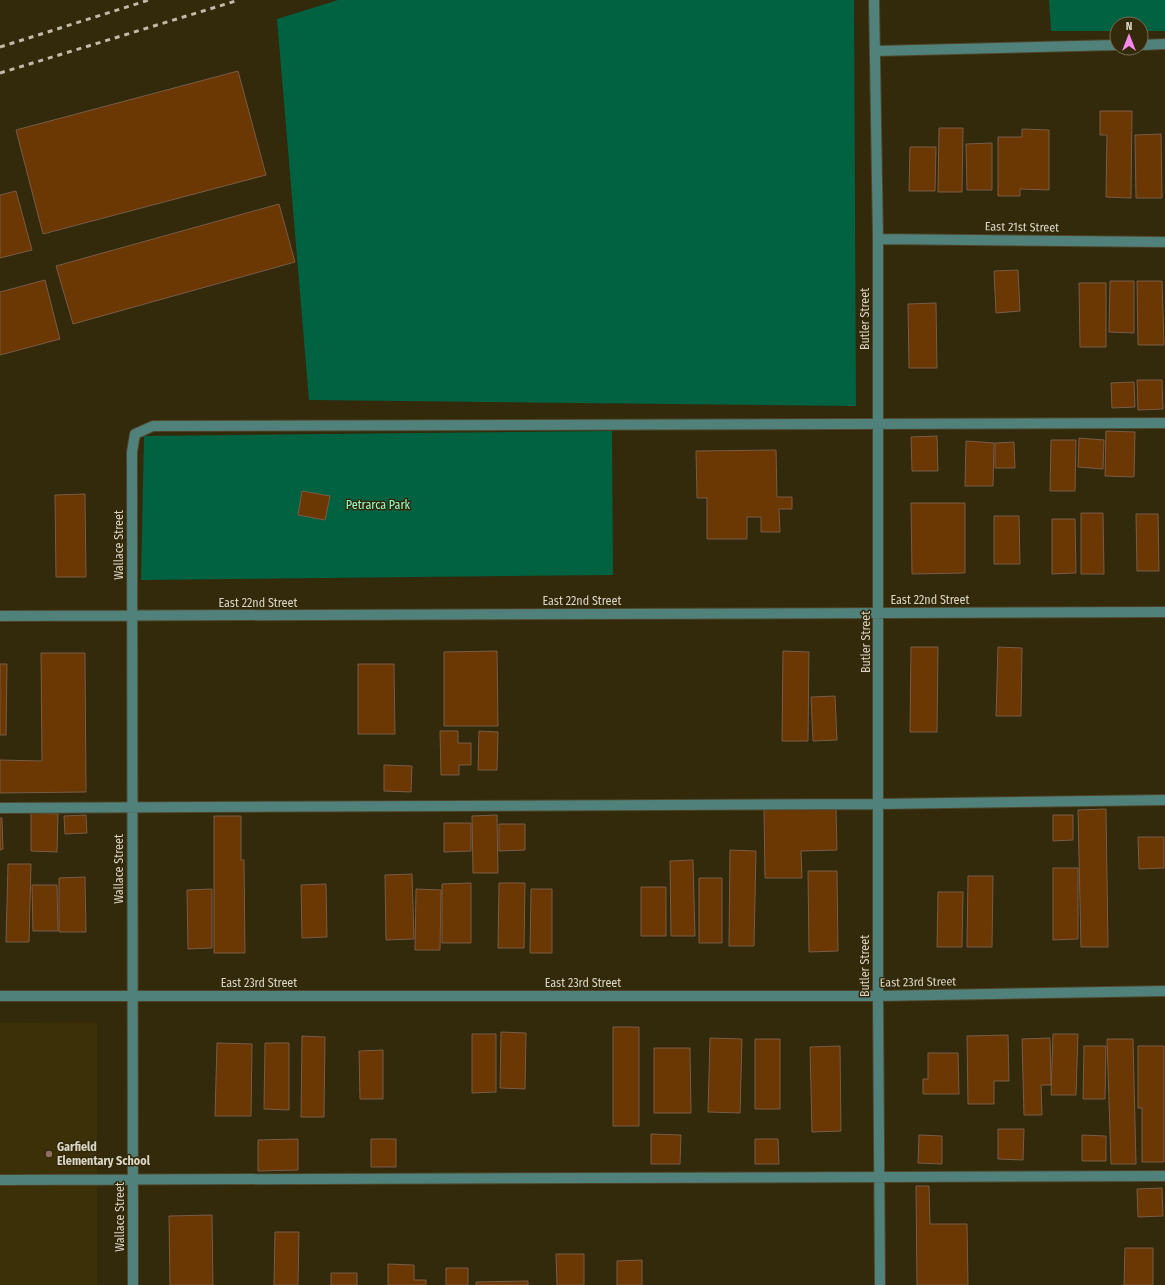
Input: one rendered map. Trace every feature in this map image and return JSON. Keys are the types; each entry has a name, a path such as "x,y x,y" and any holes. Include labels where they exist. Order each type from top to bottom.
{"street":[{"name":"Butler Street","path":"874,0 879,425 878,996 880,1285"},
{"path":"1149,45 1165,44"},
{"path":"875,50 1109,45"},
{"name":"East 21st Street","path":"878,239 1165,242"},
{"path":"879,425 1165,423"},
{"name":"Wallace Street","path":"133,1285 132,452 135,434 154,426 879,425"},
{"name":"East 22nd Street","path":"0,616 1165,612"},
{"path":"0,808 879,804 1165,800"},
{"name":"East 23rd Street","path":"0,996 878,996 1165,990"},
{"path":"0,1180 1165,1176"}],"shaded area":[{"name":"Garfield Elementary School","path":"97,1022 97,1285 0,1285 0,1023"}],"green space":[{"path":"338,0 854,0 856,406 309,400 277,19"},
{"path":"1049,0 1165,0 1165,31 1149,31 1149,16 1109,16 1109,31 1051,31"},
{"name":"Petrarca Park","path":"612,431 613,575 141,580 144,436"}],"building":[{"path":"238,71 266,175 43,234 16,130"},
{"path":"1100,111 1132,111 1131,198 1106,197 1107,135 1100,135"},
{"path":"939,128 963,128 962,192 938,192"},
{"path":"1022,129 1049,130 1049,190 1020,189 1020,196 998,196 998,137 1022,137"},
{"path":"1161,134 1162,198 1136,198 1135,135"},
{"path":"992,143 992,190 967,190 966,144"},
{"path":"910,147 936,147 935,191 909,191"},
{"path":"16,191 32,250 0,258 0,195"},
{"path":"279,204 295,262 73,324 56,266"},
{"path":"1018,270 1020,311 996,313 994,271"},
{"path":"45,280 60,339 0,355 0,292"},
{"path":"1110,281 1134,281 1134,333 1109,332"},
{"path":"1137,281 1162,281 1164,345 1138,345"},
{"path":"1079,283 1106,283 1106,347 1080,347"},
{"path":"936,303 937,368 909,368 908,304"},
{"path":"1137,380 1162,380 1163,409 1138,410"},
{"path":"1134,382 1135,407 1112,408 1111,383"},
{"path":"1106,431 1135,432 1134,477 1105,476"},
{"path":"937,436 938,471 912,471 911,437"},
{"path":"1079,438 1104,440 1103,469 1078,467"},
{"path":"1051,440 1076,440 1075,491 1050,491"},
{"path":"966,441 994,443 993,486 965,486"},
{"path":"1014,442 1015,468 995,468 995,443"},
{"path":"776,450 777,497 792,497 792,509 779,509 780,532 761,532 761,517 747,517 747,539 707,539 707,498 697,498 696,451"},
{"path":"302,491 330,496 325,520 298,515"},
{"path":"85,494 86,577 56,577 55,495"},
{"path":"911,503 965,503 965,573 912,574"},
{"path":"1081,513 1103,513 1104,574 1081,574"},
{"path":"1136,514 1158,514 1159,571 1137,571"},
{"path":"994,516 1019,516 1020,564 994,564"},
{"path":"1052,519 1075,519 1076,573 1052,574"},
{"path":"911,647 938,647 937,732 910,732"},
{"path":"998,647 1022,648 1021,716 996,716"},
{"path":"497,651 498,726 444,726 444,652"},
{"path":"783,651 809,652 808,741 782,741"},
{"path":"41,653 85,653 86,792 0,793 0,760 42,761"},
{"path":"0,664 7,664 6,735 0,735"},
{"path":"358,664 394,664 395,734 358,734"},
{"path":"835,696 837,740 813,741 811,697"},
{"path":"440,731 458,731 458,743 471,743 471,765 459,765 459,775 441,775"},
{"path":"479,731 498,732 497,770 478,770"},
{"path":"384,765 412,766 411,792 384,791"},
{"path":"836,808 837,850 801,851 802,878 765,878 764,809"},
{"path":"1106,809 1108,947 1081,947 1078,810"},
{"path":"31,813 58,814 57,852 31,851"},
{"path":"86,815 87,833 65,834 64,816"},
{"path":"497,815 498,873 473,873 472,816"},
{"path":"1053,815 1073,815 1073,840 1053,841"},
{"path":"214,816 241,816 241,860 244,860 245,953 214,953"},
{"path":"0,818 2,818 3,849 0,850"},
{"path":"444,823 471,823 471,851 444,852"},
{"path":"499,824 525,824 525,850 499,851"},
{"path":"1138,837 1164,837 1164,868 1139,869"},
{"path":"730,850 756,851 754,946 729,946"},
{"path":"693,860 695,936 671,936 670,861"},
{"path":"8,864 31,864 29,942 6,942"},
{"path":"1053,868 1078,868 1078,939 1053,940"},
{"path":"808,871 837,871 838,951 809,952"},
{"path":"412,874 414,939 386,940 385,875"},
{"path":"968,876 993,876 992,947 967,947"},
{"path":"85,877 86,932 59,932 59,878"},
{"path":"699,878 722,878 722,943 699,943"},
{"path":"471,883 471,943 442,943 442,884"},
{"path":"499,883 525,883 524,948 498,948"},
{"path":"326,884 327,937 302,938 301,885"},
{"path":"32,885 57,885 58,931 33,931"},
{"path":"641,887 666,887 666,936 641,936"},
{"path":"212,889 212,948 188,949 187,890"},
{"path":"416,889 441,890 440,950 415,950"},
{"path":"531,889 552,889 552,953 530,953"},
{"path":"938,892 963,892 962,947 937,947"},
{"path":"613,1027 639,1027 639,1126 613,1126"},
{"path":"501,1032 526,1033 525,1089 500,1088"},
{"path":"472,1034 496,1034 496,1092 472,1093"},
{"path":"1053,1034 1078,1034 1076,1095 1051,1095"},
{"path":"1008,1035 1009,1081 994,1081 994,1104 968,1104 967,1036"},
{"path":"302,1036 325,1037 324,1117 301,1117"},
{"path":"710,1038 742,1039 740,1113 708,1112"},
{"path":"1050,1038 1051,1085 1041,1085 1042,1115 1024,1115 1022,1039"},
{"path":"755,1039 780,1039 780,1109 755,1109"},
{"path":"1107,1039 1133,1039 1136,1164 1111,1164"},
{"path":"217,1043 252,1044 251,1116 215,1116"},
{"path":"265,1043 289,1043 289,1110 264,1109"},
{"path":"840,1046 841,1131 812,1132 810,1047"},
{"path":"1084,1046 1106,1046 1105,1099 1083,1099"},
{"path":"1138,1046 1164,1046 1164,1162 1142,1162 1142,1108 1138,1108"},
{"path":"654,1048 690,1048 691,1113 654,1113"},
{"path":"383,1050 383,1099 360,1099 359,1051"},
{"path":"928,1053 958,1053 959,1094 923,1094 923,1079 928,1079"},
{"path":"998,1129 1024,1129 1023,1160 998,1159"},
{"path":"651,1134 681,1135 680,1164 651,1164"},
{"path":"919,1135 942,1136 942,1164 918,1163"},
{"path":"1082,1135 1106,1136 1106,1161 1082,1161"},
{"path":"298,1139 298,1170 258,1171 258,1140"},
{"path":"371,1139 396,1139 396,1167 371,1167"},
{"path":"755,1139 778,1139 779,1164 755,1164"},
{"path":"916,1186 929,1186 930,1224 967,1224 968,1285 917,1285"},
{"path":"1162,1188 1163,1216 1138,1217 1137,1189"},
{"path":"212,1215 213,1285 170,1285 169,1216"},
{"path":"275,1232 299,1232 298,1285 274,1285"},
{"path":"1125,1248 1153,1248 1153,1285 1124,1285"},
{"path":"556,1254 584,1254 584,1285 557,1285"},
{"path":"642,1260 642,1285 617,1285 617,1261"},
{"path":"388,1264 414,1265 414,1280 426,1280 426,1285 388,1285"},
{"path":"446,1268 468,1268 468,1285 446,1285"},
{"path":"331,1273 357,1273 357,1285 331,1285"},
{"path":"528,1281 528,1285 476,1285 476,1282"}],"railway":[{"path":"0,47 149,0"},
{"path":"0,73 239,0"}],"place":[{"name":"Garfield Elementary School","path":"49,1154"}]}
